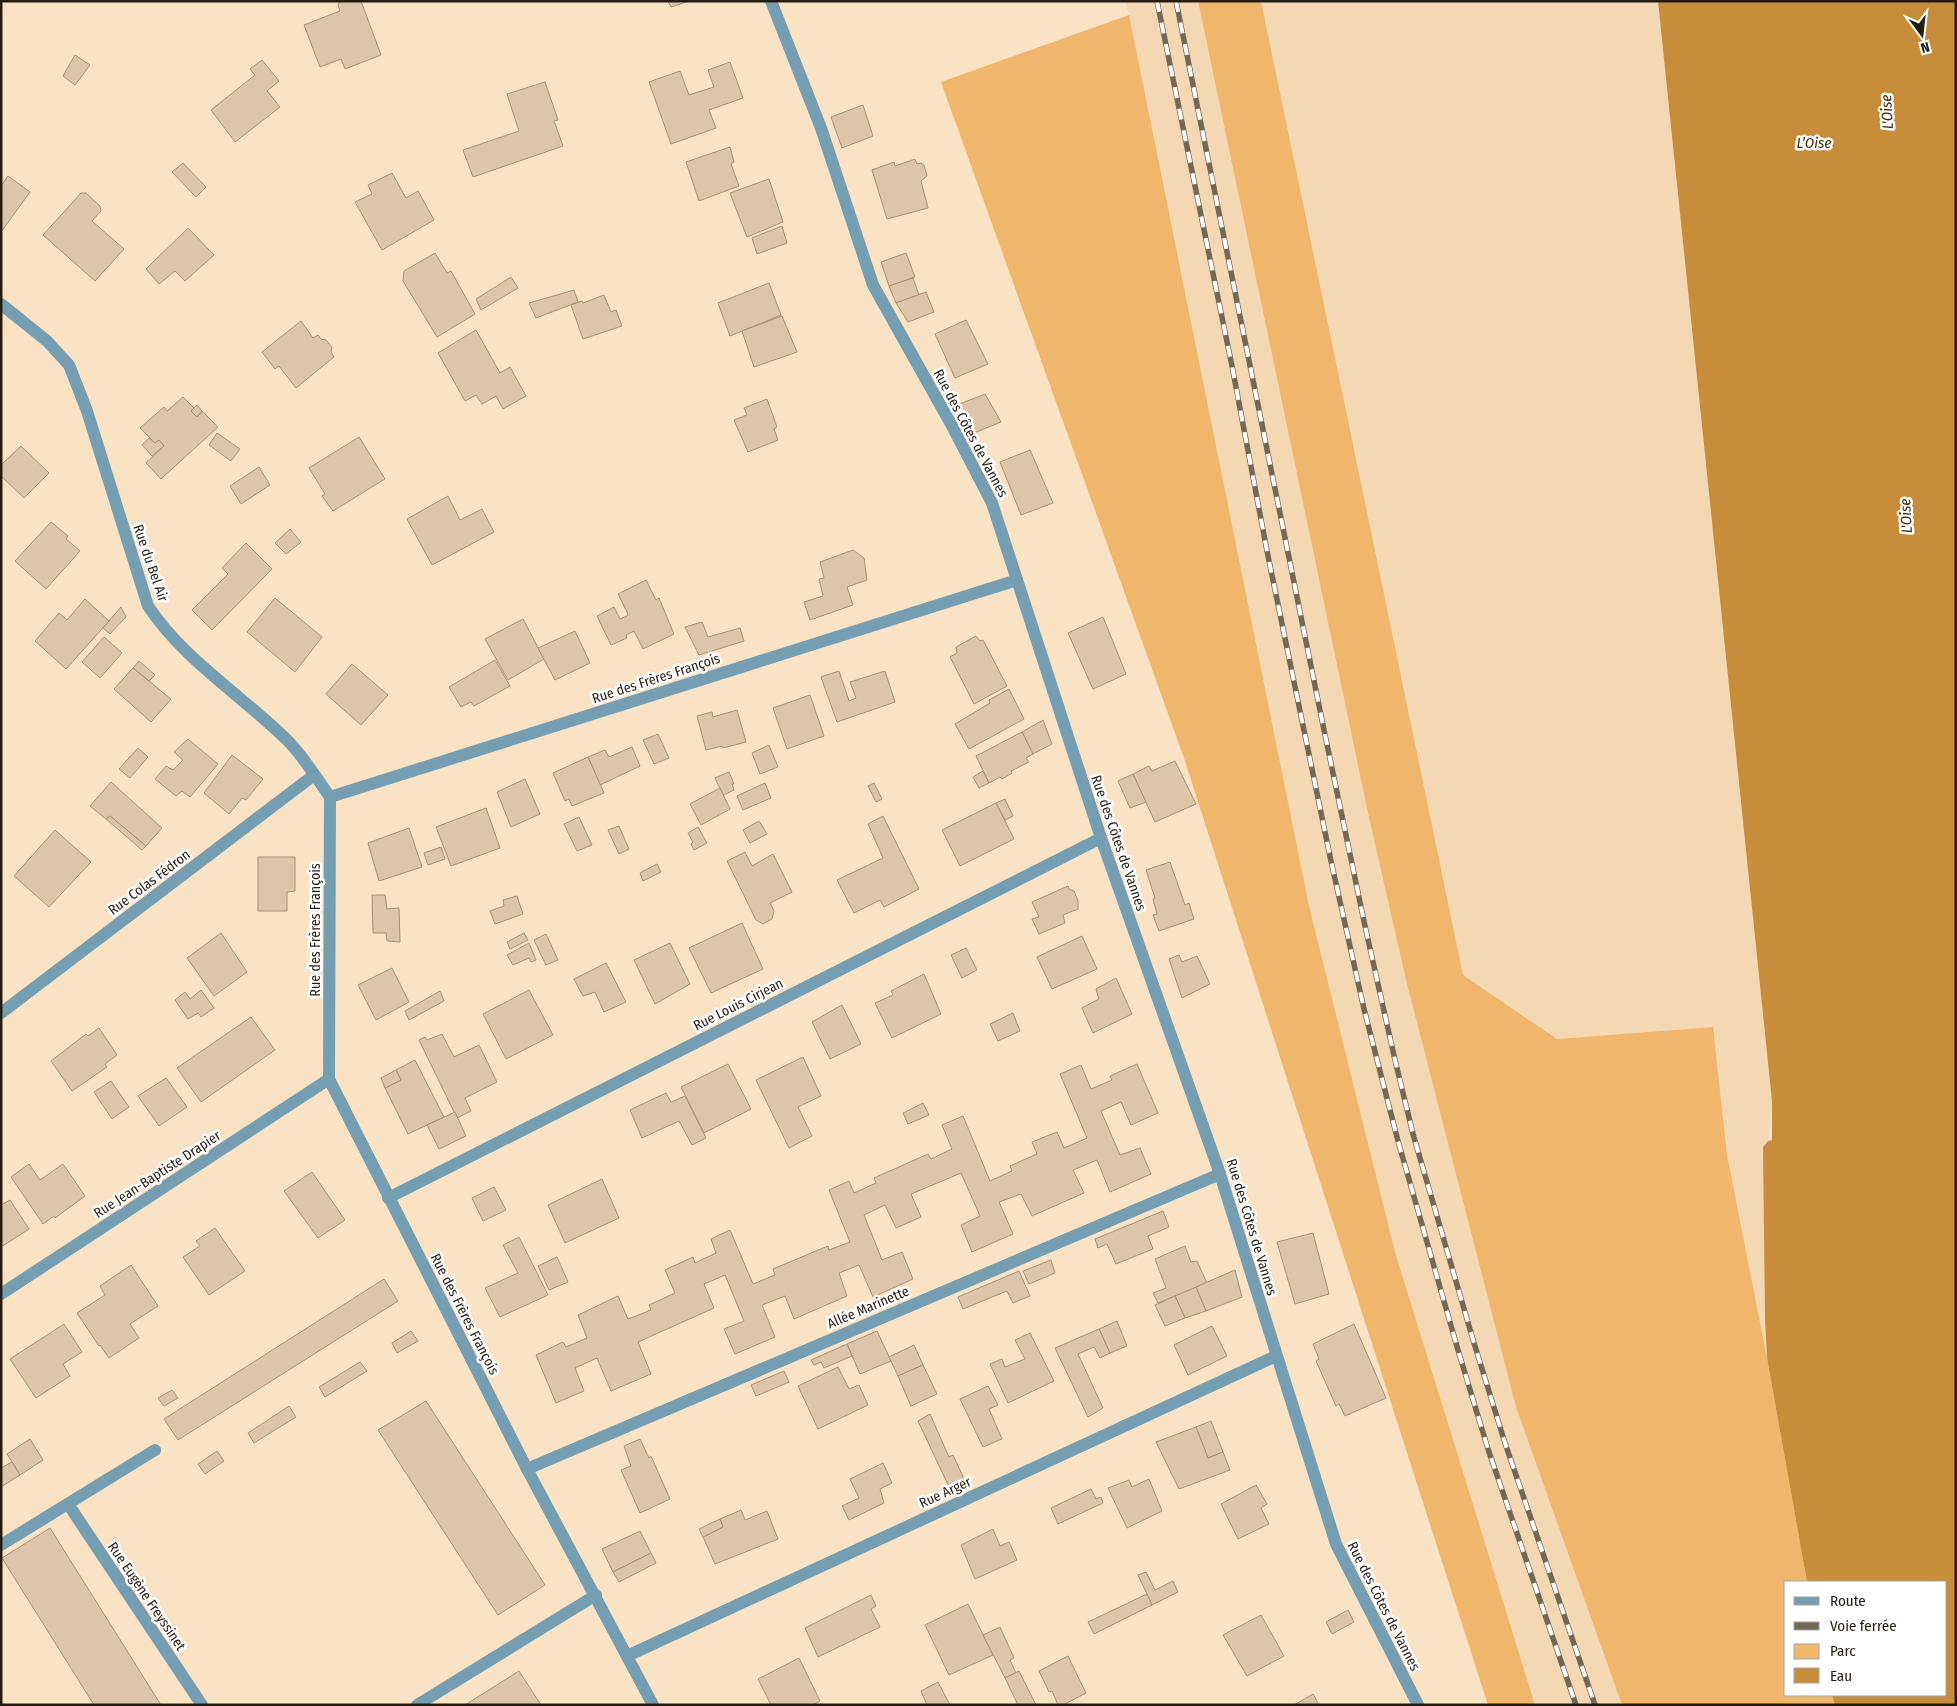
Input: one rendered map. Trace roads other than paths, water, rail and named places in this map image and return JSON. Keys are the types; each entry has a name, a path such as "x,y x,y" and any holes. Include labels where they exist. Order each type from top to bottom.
{"street":[{"name":"Rue des Côtes de Vannes","path":"772,1 822,128 873,285 951,424 992,503 1101,838 1220,1174 1336,1544 1418,1705"},
{"name":"Rue du Bel Air","path":"1,304 47,341 69,365 87,411 148,606 178,645 287,740 330,797"},
{"name":"Rue des Frères François","path":"654,1705 527,1469 329,1079 330,797 1017,580"},
{"name":"Rue Colas Fédron","path":"1,1013 314,775"},
{"name":"Rue Louis Cirjean","path":"388,1198 1101,838"},
{"name":"Rue Jean-Baptiste Drapier","path":"1,1294 329,1079"},
{"name":"Allée Marinette","path":"527,1469 1220,1174"},
{"name":"Rue Arger","path":"627,1656 1276,1356"},
{"path":"1,1544 154,1450"},
{"name":"Rue Eugène Freyssinet","path":"68,1504 202,1705"},
{"path":"417,1705 596,1595"}],"water":[{"name":"L’Oise","path":"1658,1 1956,1 1956,1705 1835,1705 1832,1696 1947,1696 1947,1581 1807,1581 1767,1358 1763,1147 1768,1141 1772,1140 1772,1101"}],"railway":[{"path":"1157,1 1232,366 1267,551 1331,861 1364,1009 1398,1141 1488,1449 1576,1705"},
{"path":"1176,1 1324,730 1365,926 1413,1134 1505,1443 1595,1705"}],"water label":[{"name":"L'Oise","path":"1887,112"},
{"name":"L'Oise","path":"1906,516"}]}
